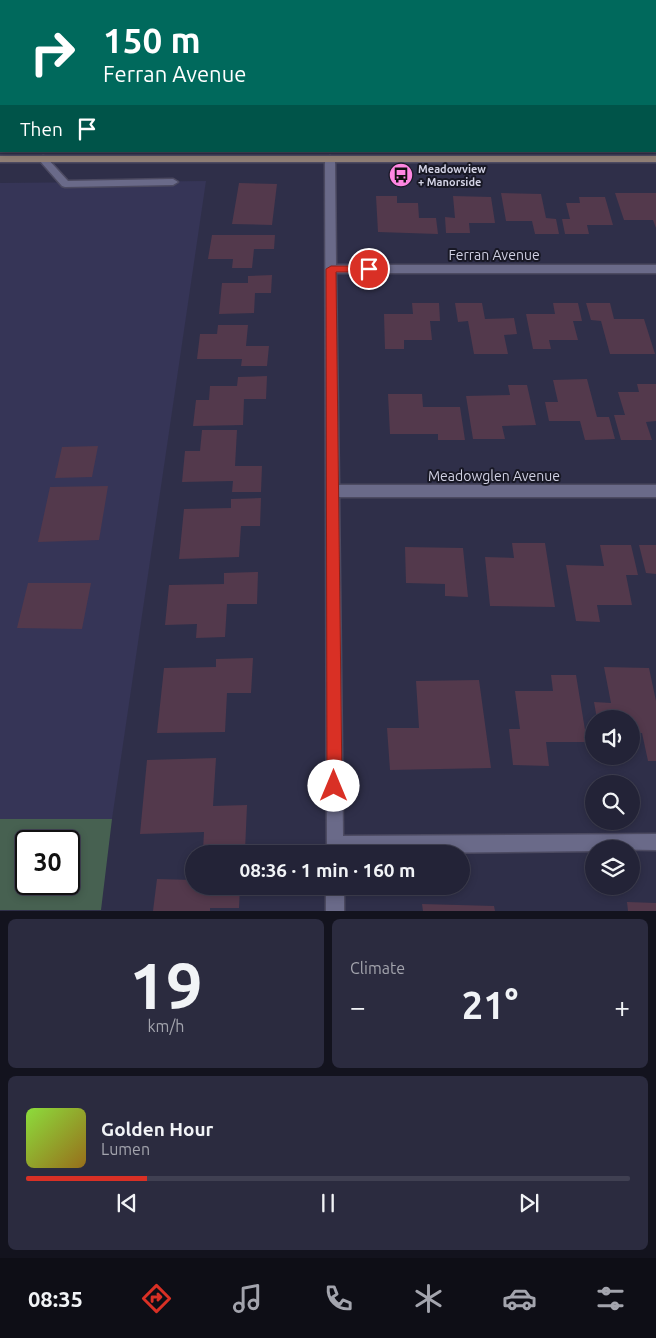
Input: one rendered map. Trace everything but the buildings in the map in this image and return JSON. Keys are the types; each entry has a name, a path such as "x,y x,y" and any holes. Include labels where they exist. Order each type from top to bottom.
{"main road":[{"path":"0,159 656,159"}],"street":[{"path":"42,159 65,184 173,182"},
{"path":"330,159 335,845"},
{"name":"Ferran Avenue","path":"331,269 656,269"},
{"name":"Meadowglen Avenue","path":"332,491 656,491"},
{"path":"470,846 656,842"},
{"path":"335,895 335,910"}],"shaded area":[{"path":"206,181 112,819 0,819 0,183"}],"green space":[{"path":"0,819 112,819 101,910 0,910"}],"place":[{"name":"Meadowview + Manorside","path":"401,175"}],"route":[{"path":"334,786 331,269 369,269"}]}
